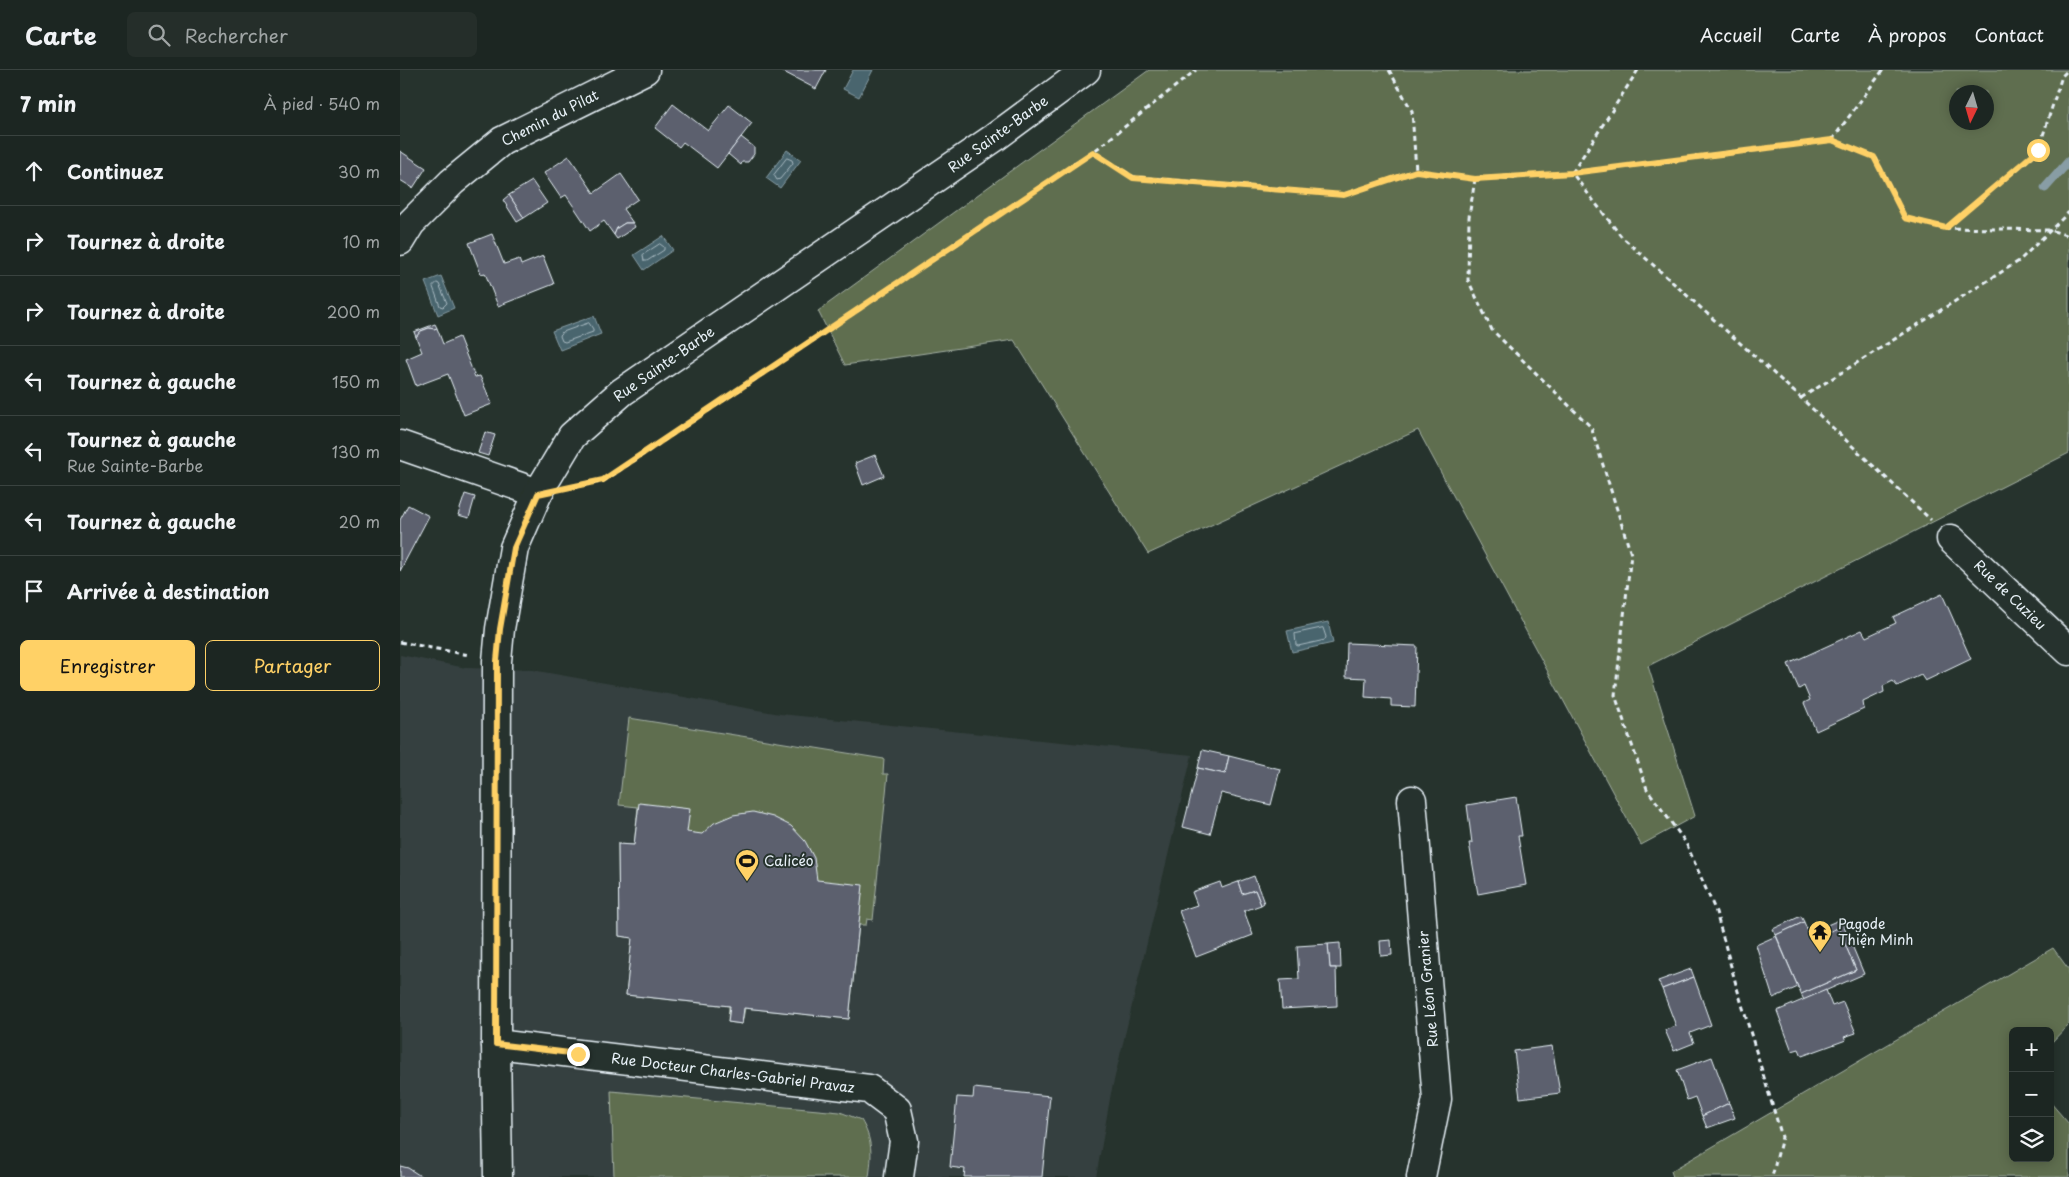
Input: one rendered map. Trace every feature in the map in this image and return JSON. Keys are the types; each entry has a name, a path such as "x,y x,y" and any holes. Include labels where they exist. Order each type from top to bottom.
{"street":[{"name":"Chemin du Pilat","path":"400,241 411,223 452,182 502,141 645,70"},
{"name":"Rue Sainte-Barbe","path":"498,1177 496,1044 497,661 500,629 514,548 538,494 572,436 622,392 994,138 1086,70"},
{"path":"400,445 538,494"},
{"name":"Rue de Cuzieu","path":"1951,539 2069,651"},
{"name":"Rue Léon Granier","path":"1412,800 1437,1099 1421,1177"},
{"name":"Rue Docteur Charles-Gabriel Pravaz","path":"496,1044 869,1089 897,1110 904,1141 899,1177"}],"path":[{"path":"538,494 603,480 1093,152 1196,70"},
{"path":"1389,70 1412,111 1416,171"},
{"path":"1572,173 1638,70"},
{"path":"1832,140 1883,70"},
{"path":"1946,228 2038,150 2062,76 2068,70"},
{"path":"1093,152 1133,178 1344,195 1416,171 1475,179 1572,173 1832,140 1874,157 1905,218 1946,228 2050,230 2069,236"},
{"path":"1572,173 1622,236 1801,398 1951,539"},
{"path":"1475,179 1469,217 1468,280 1492,330 1591,427 1631,554 1615,695 1647,789 1686,843 1716,912 1782,1137 1772,1177"},
{"path":"1801,398 2019,261 2069,212"},
{"path":"400,642 497,661"}],"shaded area":[{"path":"400,655 466,668 532,670 780,714 1192,755 1111,1093 1096,1177 400,1177"}],"green space":[{"path":"1149,70 2069,70 2069,453 1648,666 1695,816 1641,845 1418,430 1148,554 1014,340 845,365 818,311"},
{"name":"Calicéo","path":"629,718 884,759 883,774 888,774 873,920 867,919 866,925 859,925 849,1019 745,1008 742,1024 728,1022 729,1006 626,995 632,938 619,936 618,844 634,845 638,807 619,805"},
{"path":"2053,948 2069,970 2069,1024 2054,1040 2054,1027 2009,1027 2009,1162 2054,1162 2054,1107 2069,1124 2069,1177 1673,1177 1671,1171"},
{"path":"611,1091 840,1112 861,1120 865,1127 871,1148 869,1177 614,1177"}],"water":[{"path":"853,70 873,70 859,97 843,89"},
{"path":"787,150 801,160 780,188 766,178"},
{"path":"663,236 673,250 644,270 634,255"},
{"path":"441,276 454,308 438,315 425,282"},
{"path":"594,316 601,334 560,350 552,331"},
{"path":"1328,622 1333,643 1292,652 1287,631"}],"building":[{"path":"780,70 826,70 816,89"},
{"path":"673,104 708,131 729,105 752,123 717,168 683,142 679,147 655,128"},
{"path":"741,137 754,147 754,154 748,162 742,162 741,165 728,154"},
{"path":"400,151 426,168 413,188 400,180"},
{"path":"569,156 594,193 621,174 638,199 623,209 633,223 625,223 617,228 614,235 604,221 590,231 566,195 561,198 544,173"},
{"path":"532,181 547,203 524,218 509,195"},
{"path":"509,195 524,218 517,222 503,200"},
{"path":"625,223 633,223 635,227 617,239 614,235 617,228"},
{"path":"492,234 504,264 519,259 521,265 543,256 554,284 498,306 485,273 481,274 469,243"},
{"path":"435,324 437,328 421,331 416,337 414,332"},
{"path":"437,328 443,344 459,337 475,377 480,376 492,404 464,415 448,374 416,386 406,359 422,352 416,337 421,331"},
{"path":"485,432 495,435 488,456 478,453"},
{"path":"875,455 884,476 863,485 855,463"},
{"path":"465,494 475,497 469,518 458,515"},
{"path":"408,505 429,516 400,571 400,520"},
{"path":"1942,594 1971,659 1925,681 1921,675 1897,686 1893,681 1883,686 1884,692 1863,702 1864,709 1816,731 1804,703 1810,700 1804,686 1799,689 1788,664 1862,630 1866,637 1896,623 1893,617"},
{"path":"1347,643 1417,646 1415,707 1391,706 1391,699 1365,697 1366,678 1346,677"},
{"path":"1202,750 1229,756 1225,774 1198,768"},
{"path":"1229,756 1280,769 1271,805 1221,793 1210,834 1183,827 1198,768 1225,774"},
{"path":"1516,797 1522,836 1518,836 1526,885 1478,894 1469,843 1472,843 1467,805"},
{"name":"Calicéo","path":"639,803 690,809 687,832 702,834 714,823 733,815 753,812 773,817 791,826 805,841 814,858 817,880 863,885 849,1019 744,1008 742,1024 728,1022 730,1006 626,995 632,938 619,936 618,844 634,845"},
{"path":"1254,876 1264,903 1261,905 1255,890 1242,894 1238,882"},
{"path":"1220,882 1222,888 1238,882 1242,894 1255,890 1261,905 1244,911 1253,935 1196,957 1179,911 1197,905 1192,892"},
{"path":"1801,916 1804,922 1776,935 1773,929"},
{"path":"1841,919 1864,974 1804,1000 1801,994 1856,970 1838,928 1811,939 1809,933"},
{"name":"Pagode Thiện Minh","path":"1804,922 1811,939 1838,928 1856,970 1801,994 1776,935"},
{"path":"1776,936 1798,987 1773,998 1756,945"},
{"path":"1391,940 1392,955 1381,956 1380,941"},
{"path":"1340,943 1341,968 1330,968 1328,944"},
{"path":"1328,944 1330,968 1336,968 1337,1006 1282,1009 1280,980 1299,979 1297,946"},
{"path":"1691,969 1694,977 1662,989 1658,981"},
{"path":"1694,977 1711,1025 1690,1033 1694,1043 1674,1051 1665,1030 1676,1026 1662,989"},
{"path":"1826,990 1832,1006 1843,1002 1856,1033 1844,1037 1846,1040 1802,1056 1799,1049 1792,1051 1777,1011"},
{"path":"1552,1046 1560,1093 1520,1098 1514,1051"},
{"path":"1712,1057 1729,1103 1702,1116 1695,1097 1687,1100 1677,1070"},
{"path":"974,1088 1050,1096 1042,1177 964,1177 965,1169 950,1167 957,1097 973,1098"},
{"path":"1729,1103 1735,1118 1707,1128 1702,1116"},
{"path":"400,1166 408,1168 422,1177 400,1177"}],"waterway":[{"path":"2045,188 2069,161"}],"place":[{"name":"Calicéo","path":"747,882"},
{"name":"Pagode Thiện Minh","path":"1820,953"}],"route":[{"path":"578,1054 496,1044 497,661 500,629 514,548 538,494 603,480 1093,152 1133,178 1344,195 1416,171 1475,179 1572,173 1832,140 1874,157 1905,218 1946,228 2038,150"}]}
